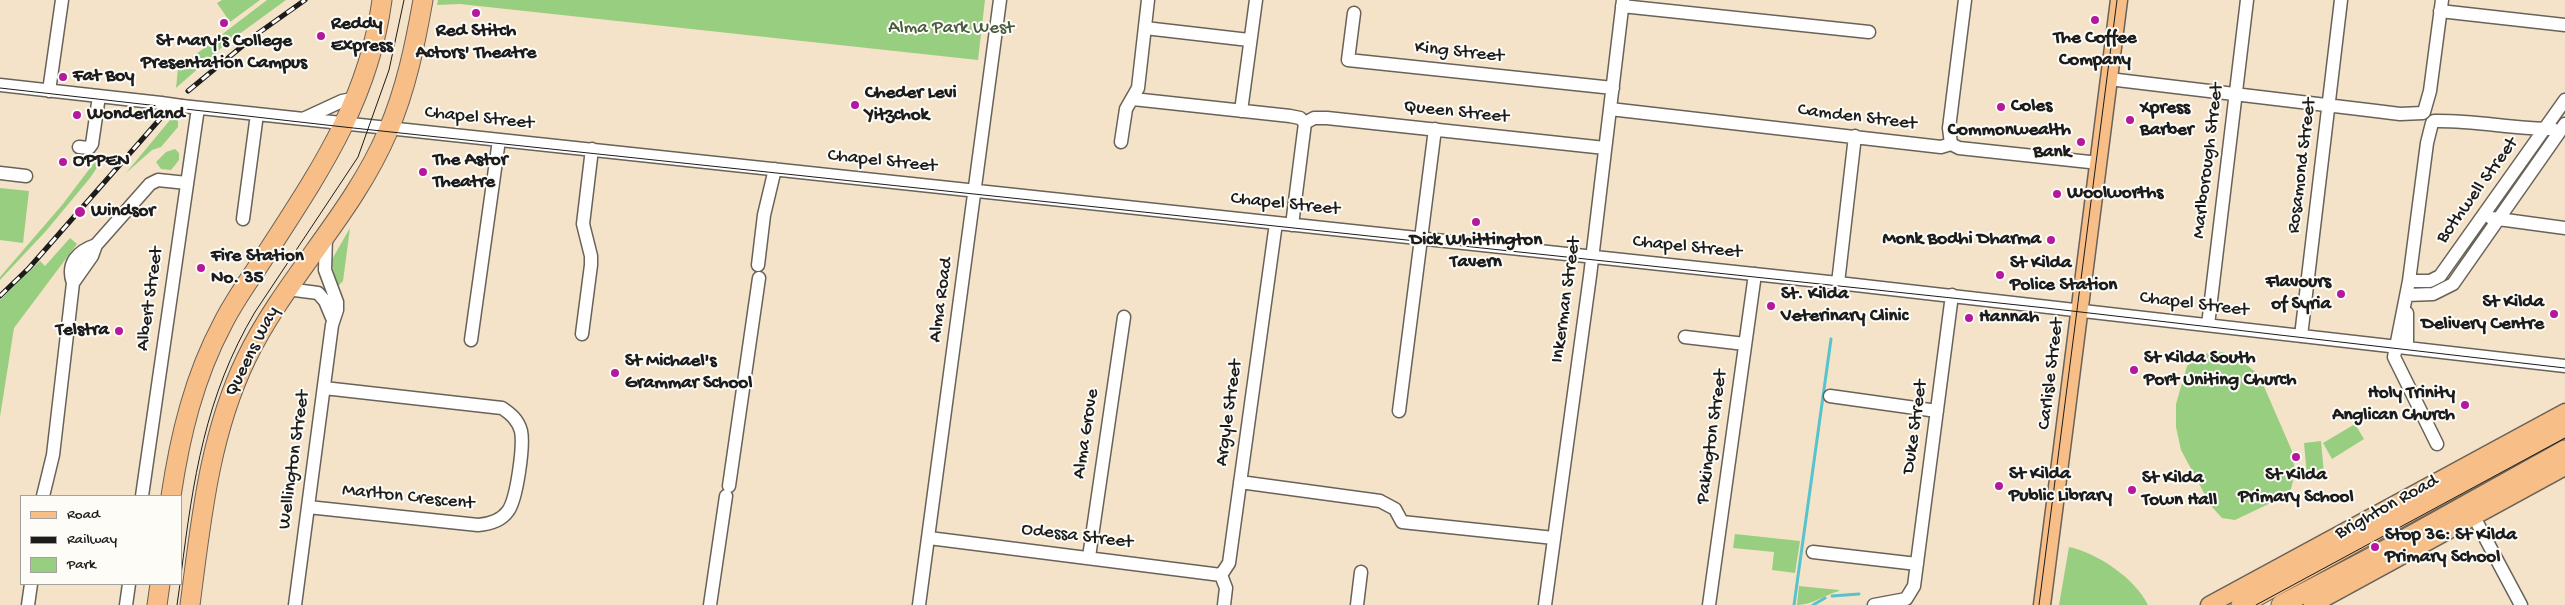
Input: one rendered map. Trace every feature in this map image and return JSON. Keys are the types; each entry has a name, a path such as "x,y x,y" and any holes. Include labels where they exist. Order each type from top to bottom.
{"highway":[{"name":"Queens Way","path":"171,495 191,399 212,345 235,301 317,173 345,124 357,98 372,52 382,0"},
{"name":"Queens Way","path":"190,605 205,495 220,426 246,358 287,289 362,179 389,128 408,78 420,28 423,0"},
{"name":"Brighton Road","path":"2241,605 2304,595 2351,544 2466,483 2565,427"},
{"name":"Brighton Road","path":"2280,605 2304,595 2563,457"},
{"path":"158,605 160,585"}],"main road":[{"name":"Carlisle Street","path":"2042,605 2120,0"},
{"name":"Brighton Road","path":"2209,605 2565,412"},
{"name":"Brighton Road","path":"2304,595 2474,517 2563,457"},
{"path":"2466,483 2481,458"}],"street":[{"path":"49,91 62,0"},
{"name":"Alma Road","path":"919,605 976,191 1000,0"},
{"path":"1121,142 1126,109 1132,99 1139,79 1148,0"},
{"path":"1240,111 1256,0"},
{"path":"1951,144 1949,128 1966,0"},
{"name":"Marlborough Street","path":"2208,325 2247,0"},
{"name":"Rosamond Street","path":"2301,336 2341,0"},
{"path":"1623,3 1869,32"},
{"name":"Inkerman Street","path":"1545,605 1592,257 1623,3"},
{"path":"2437,444 2395,361 2401,347 2427,143 2430,91 2441,6 2565,25"},
{"name":"King Street","path":"1354,13 1348,60 1613,88"},
{"path":"1145,28 1249,40"},
{"path":"2110,79 2516,128 2557,131"},
{"name":"Chapel Street","path":"0,85 345,124 1838,282 2565,366"},
{"path":"79,147 89,148 92,144 99,96"},
{"path":"303,119 342,100 357,98"},
{"path":"1132,99 1297,117 1304,123 1292,225"},
{"name":"Bothwell Street","path":"2407,295 2429,295 2450,286 2557,131 2565,100"},
{"name":"Albert Street","path":"142,495 198,108"},
{"name":"Camden Street","path":"1610,109 1941,147 1951,144 1959,148 2099,163"},
{"path":"243,218 257,114"},
{"name":"Queen Street","path":"1304,123 1314,118 1327,118 1605,148"},
{"path":"1400,412 1436,129"},
{"name":"Bothwell Street","path":"2409,280 2428,282 2438,278 2482,216 2557,131"},
{"path":"1838,282 1855,136"},
{"path":"471,340 499,140"},
{"path":"582,334 591,265 591,256 583,224 592,149"},
{"path":"710,605 758,272 770,168"},
{"path":"0,173 26,176"},
{"path":"43,495 53,456 74,283 82,250 96,245 152,182 161,180 187,183"},
{"path":"2482,216 2497,220 2565,228"},
{"name":"Argyle Street","path":"1221,575 1230,563 1276,223"},
{"name":"Wellington Street","path":"295,605 333,320 337,310 337,302 325,270 326,234"},
{"name":"Pakington Street","path":"1709,605 1755,274"},
{"path":"287,289 318,293 325,301 333,320"},
{"name":"Duke Street","path":"1874,605 1906,600 1914,586 1952,295"},
{"name":"Alma Grove","path":"1089,557 1124,317"},
{"path":"1685,337 1745,344"},
{"name":"Marlton Crescent","path":"308,507 478,525 488,524 503,517 509,510 513,502 518,468 521,433 514,418 502,408 324,388"},
{"path":"1830,396 1936,411"},
{"path":"1240,482 1380,501 1395,509 1402,522 1554,538"},
{"path":"2474,517 2520,605"},
{"name":"Odessa Street","path":"929,538 1221,575"},
{"path":"1813,552 1916,564"},
{"path":"1357,605 1361,572"},
{"path":"1221,575 1226,588 1224,605"},
{"path":"28,605 31,585"},
{"path":"126,605 129,585"}],"green space":[{"path":"222,0 260,0 230,22 217,3"},
{"path":"267,0 286,0 227,43 176,88 178,68"},
{"name":"Alma Park West","path":"438,0 985,0 978,60 460,4 437,5"},
{"path":"170,120 178,120 178,127 161,147 152,150 126,173"},
{"path":"175,149 179,153 179,160 171,170 161,169 156,162 166,152"},
{"path":"97,159 102,160 90,178 46,231 0,280 0,277 62,205"},
{"path":"0,188 29,191 23,243 0,240"},
{"path":"350,228 343,281 337,287 331,261"},
{"path":"70,238 77,244 14,328 0,417 0,300 40,261 45,266"},
{"path":"2223,352 2243,362 2259,375 2292,451 2295,473 2291,489 2279,499 2235,520 2222,518 2211,506 2181,450 2176,427 2176,404 2187,366 2202,354"},
{"path":"2355,424 2364,439 2332,459 2323,443"},
{"path":"2321,441 2324,474 2307,476 2304,443"},
{"path":"1735,534 1800,541 1795,573 1772,570 1774,552 1733,548"},
{"path":"2069,547 2103,561 2125,576 2142,595 2148,605 2059,605"},
{"path":"1799,586 1839,591 1802,605 1797,605"}],"waterway":[{"path":"1794,605 1831,339"},
{"path":"1832,596 1859,594"},
{"path":"1813,605 1825,598"}],"tram line":[{"path":"182,568 191,506 204,439 224,375 255,312 358,157 389,70 404,0"},
{"path":"2039,605 2117,0"},
{"path":"0,88 344,127 2046,308 2565,368"},
{"path":"2256,605 2565,438"},
{"path":"177,605 180,585"}],"railway":[{"path":"188,91 257,34 305,0"},
{"path":"0,296 29,268 160,119"}],"place":[{"name":"Red Stitch Actors' Theatre","path":"476,13"},
{"name":"The Coffee Company","path":"2095,20"},
{"name":"St Mary's College Presentation Campus","path":"224,23"},
{"name":"Reddy Express","path":"321,36"},
{"name":"Fat Boy","path":"63,77"},
{"name":"Cheder Levi Yitzchok","path":"855,105"},
{"name":"Coles","path":"2001,107"},
{"name":"Wonderland","path":"77,115"},
{"name":"Xpress Barber","path":"2130,120"},
{"name":"Commonwealth Bank","path":"2081,142"},
{"name":"OPPEN","path":"63,162"},
{"name":"The Astor Theatre","path":"423,172"},
{"name":"Woolworths","path":"2057,194"},
{"name":"Windsor","path":"80,212"},
{"name":"Dick Whittington Tavern","path":"1476,222"},
{"name":"Monk Bodhi Dharma","path":"2051,240"},
{"name":"Fire Station No. 35","path":"201,268"},
{"name":"St Kilda Police Station","path":"2000,275"},
{"name":"Flavours of Syria","path":"2341,294"},
{"name":"St. Kilda Veterinary Clinic","path":"1771,306"},
{"name":"St Kilda Delivery Centre","path":"2554,314"},
{"name":"Hannah","path":"1969,318"},
{"name":"Telstra","path":"119,331"},
{"name":"St Kilda South Port Uniting Church","path":"2134,370"},
{"name":"St Michael's Grammar School","path":"615,373"},
{"name":"Holy Trinity Anglican Church","path":"2465,405"},
{"name":"St Kilda Primary School","path":"2296,457"},
{"name":"St Kilda Public Library","path":"1999,486"},
{"name":"St Kilda Town Hall","path":"2132,490"},
{"name":"Stop 36: St Kilda Primary School","path":"2375,547"}]}
